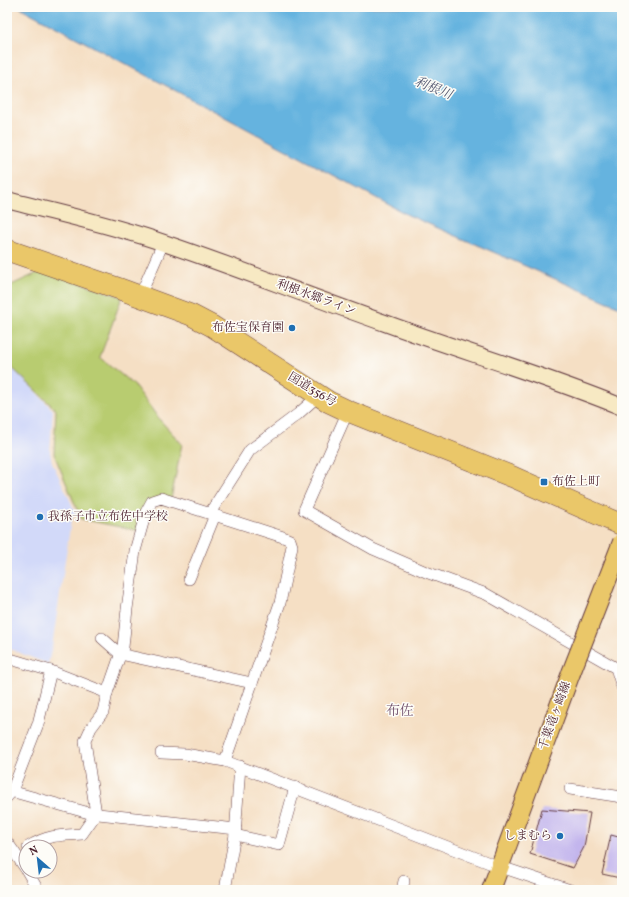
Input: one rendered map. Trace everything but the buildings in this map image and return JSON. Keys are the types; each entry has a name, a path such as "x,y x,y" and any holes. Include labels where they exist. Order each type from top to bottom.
{"highway":[{"name":"国道356号","path":"7,250 191,315 212,326 318,396 348,411 514,477 622,525"}],"main road":[{"name":"利根水郷ライン","path":"7,200 94,222 163,243 406,331 534,373 622,407"},
{"name":"千葉竜ヶ崎線","path":"491,890 571,673 622,542"}],"street":[{"path":"140,296 163,243"},
{"path":"189,579 213,514 250,450 298,414 318,396"},
{"path":"348,411 304,510 373,549 426,572 486,594 616,668 622,687"},
{"path":"44,839 52,836 82,834 96,814 85,741 91,728 103,712 107,693 123,647 135,551 146,512 152,501 161,498 283,537 290,540 292,546 280,603 225,760"},
{"path":"102,638 120,654 252,683"},
{"path":"7,658 107,693"},
{"path":"50,672 38,724 9,793 89,813 236,832 279,845 295,786"},
{"path":"161,753 185,754 225,760 499,866 570,890"},
{"path":"226,890 236,832 240,766"},
{"path":"570,789 622,797"},
{"path":"7,842 18,857"},
{"path":"32,879 38,890"}],"shaded area":[{"name":"我孫子市立布佐中学校","path":"7,368 17,372 53,410 50,452 52,462 76,513 71,521 52,647 48,664 7,648"}],"green space":[{"path":"44,270 122,297 100,357 135,386 159,419 182,444 170,504 151,504 140,531 81,519 54,454 56,410 7,363 7,287"}],"water":[{"name":"利根川","path":"19,7 621,7 622,308 408,215"}],"place":[{"name":"布佐宝保育園","path":"292,328"},
{"name":"布佐上町","path":"544,482"},
{"name":"我孫子市立布佐中学校","path":"40,517"},
{"name":"しまむら","path":"560,836"}],"district":[{"name":"布佐","path":"400,711"}]}
